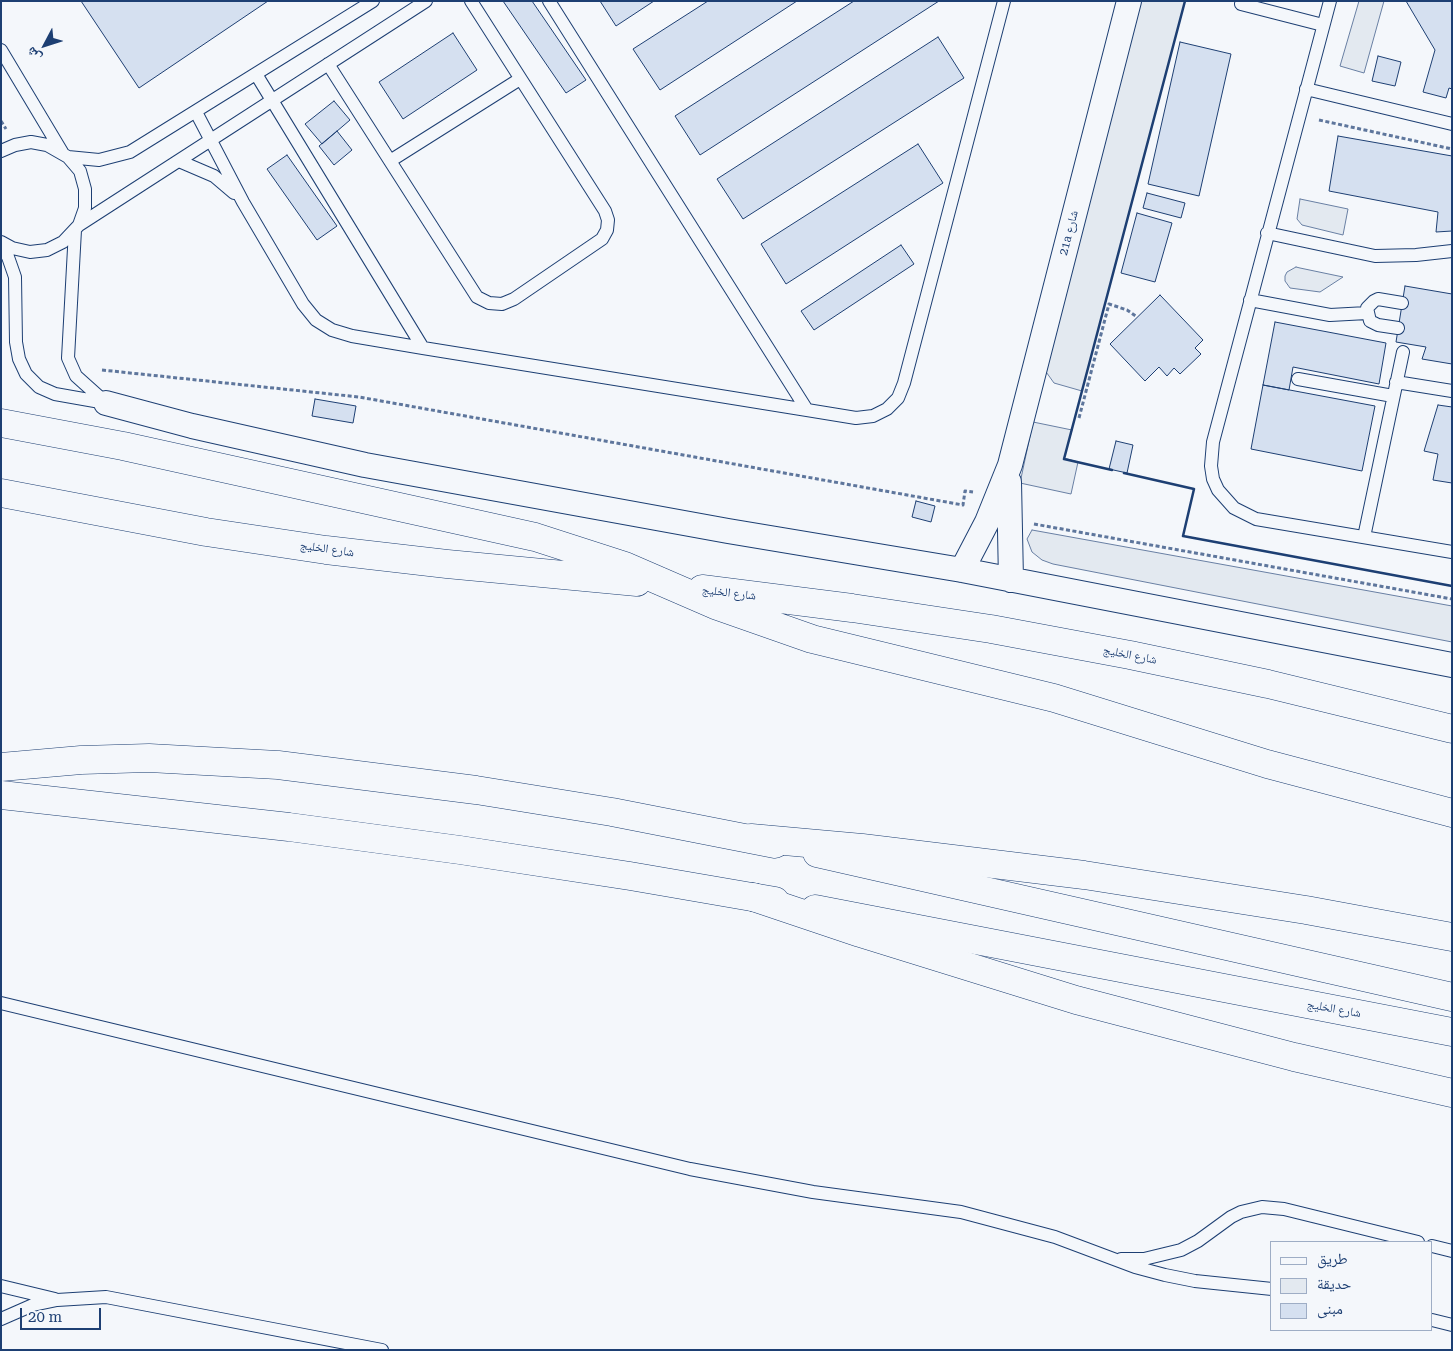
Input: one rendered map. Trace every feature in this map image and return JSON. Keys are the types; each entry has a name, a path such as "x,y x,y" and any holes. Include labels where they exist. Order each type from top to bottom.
{"main road":[{"path":"1,423 123,446 535,537 589,553 747,618 812,639 1054,698 1268,764 1452,813"},
{"name":"شارع الخليج","path":"1,493 206,532 326,550 457,565 668,585 852,608 1001,631 1268,684 1452,728"},
{"path":"1,767 82,760 149,758 278,765 476,790 612,812 751,838 1452,997"},
{"name":"شارع الخليج","path":"1,795 176,814 422,845 753,897 1452,1032"},
{"path":"751,838 890,851 1084,874 1269,904 1452,938"},
{"path":"753,897 860,933 1076,1000 1294,1057 1452,1092"}],"street":[{"name":"21a شارع","path":"962,570 998,497 1010,465 1128,1"},
{"path":"106,403 231,435 365,465 728,531 962,570 1452,665"},
{"name":"21a شارع","path":"1010,465 1008,526 1011,580"}],"lane":[{"path":"1,152 15,145 31,142 48,145 65,154 99,160 130,152 373,1"},
{"path":"1,242 12,248 30,252 47,250 63,242 77,227 426,1"},
{"path":"328,64 478,297 490,303 502,304 514,299 602,239 607,230 608,220 605,211 471,1"},
{"path":"549,1 807,410"},
{"path":"196,112 243,202 303,304 316,320 332,330 352,336 423,348 856,418 872,416 887,409 898,398 904,383 1004,1"},
{"path":"1330,1 1210,454 1213,479 1218,490 1234,508 1256,519 1452,552"},
{"path":"1241,4 1324,25"},
{"path":"1,50 65,154 80,171 85,189 85,208 77,227 67,348 71,367 76,376 106,403"},
{"path":"256,74 423,348"},
{"path":"390,161 520,79"},
{"path":"1306,89 1452,124"},
{"path":"179,161 214,176 230,188 243,202"},
{"path":"1267,233 1374,256 1416,255 1452,251"},
{"path":"1,246 8,257 15,277 16,342 19,359 26,374 39,387 55,394 106,403"},
{"path":"1250,300 1330,315 1367,313"},
{"path":"1367,313 1374,301 1402,303"},
{"path":"1367,313 1370,321 1374,324 1398,328"},
{"path":"1364,537 1403,352"},
{"path":"1298,379 1393,396"},
{"path":"1396,382 1452,391"},
{"path":"1,1003 690,1169 804,1191 918,1205 978,1216 1055,1238 1135,1267 1195,1281 1270,1288"},
{"path":"1105,1257 1144,1259 1181,1250 1206,1236 1231,1217 1241,1212 1262,1207 1284,1209 1414,1241"},
{"path":"1433,1246 1452,1251"},
{"path":"1,1286 57,1300"},
{"path":"1,1319 33,1306 57,1300 106,1297 130,1300 382,1350"},
{"path":"1433,1320 1452,1325"}],"path":[{"path":"1299,116 1452,149"},
{"path":"1079,418 1109,304 1127,310 1137,317"},
{"path":"71,367 359,397 963,505 965,491 998,497"},
{"path":"1031,523 1452,600"}],"green space":[{"path":"1138,1 1185,1 1082,391 1054,383 1044,369"},
{"path":"1359,1 1384,1 1364,73 1340,66"},
{"path":"1300,199 1348,209 1343,235 1302,225 1297,219"},
{"path":"1296,267 1343,277 1320,292 1290,288 1285,281 1285,276 1287,272"},
{"path":"1033,422 1072,430 1064,458 1078,462 1071,494 1020,483"},
{"path":"1032,530 1452,606 1452,642 1053,564 1042,560 1032,552 1027,539"}],"building":[{"path":"81,1 268,1 139,88"},
{"path":"503,1 532,1 586,80 566,93"},
{"path":"600,1 654,1 616,26"},
{"path":"708,1 797,1 660,90 633,49"},
{"path":"854,1 939,1 700,155 675,116"},
{"path":"1406,1 1452,1 1452,89 1449,88 1446,98 1423,92 1435,50"},
{"path":"453,33 477,70 403,119 379,82"},
{"path":"938,37 964,78 743,219 717,179"},
{"path":"1180,42 1231,54 1199,196 1148,184"},
{"path":"1378,56 1401,62 1395,86 1372,81"},
{"path":"334,101 350,120 322,144 305,124"},
{"path":"337,131 352,150 334,165 319,146"},
{"path":"1338,136 1452,156 1452,231 1436,232 1438,212 1329,191"},
{"path":"918,144 943,183 786,284 761,244"},
{"path":"287,155 337,226 317,240 267,169"},
{"path":"1147,193 1185,203 1181,218 1143,208"},
{"path":"1137,213 1172,223 1155,282 1121,273"},
{"path":"901,245 914,264 814,330 801,311"},
{"path":"1405,286 1452,294 1452,364 1422,359 1426,347 1396,342"},
{"path":"1160,295 1203,340 1195,348 1201,354 1180,374 1174,368 1167,376 1159,367 1145,381 1110,344"},
{"path":"1275,322 1386,343 1379,384 1293,367 1289,390 1263,385"},
{"path":"1263,385 1375,406 1362,471 1251,449"},
{"path":"315,399 356,406 353,423 312,416"},
{"path":"1438,405 1452,407 1452,483 1433,480 1438,454 1424,451"},
{"path":"1116,441 1133,445 1127,473 1109,469"},
{"path":"916,501 935,506 931,522 912,517"}],"wall":[{"path":"1112,470 1064,459 1185,1"},
{"path":"1124,473 1194,489 1183,536 1452,586"}]}
